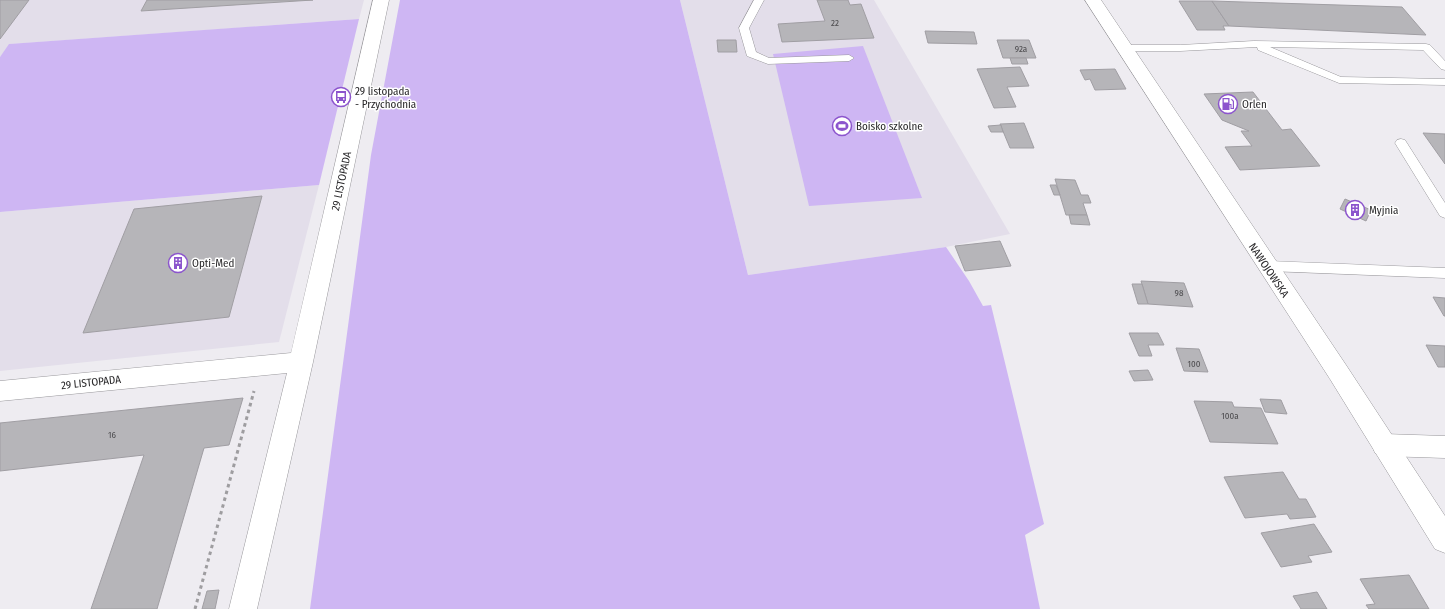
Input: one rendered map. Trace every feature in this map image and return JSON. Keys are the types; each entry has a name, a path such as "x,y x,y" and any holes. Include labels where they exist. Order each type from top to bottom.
{"street":[{"name":"29 LISTOPADA","path":"243,609 301,362 381,0"},
{"name":"NAWOJOWSKA","path":"1093,0 1266,266 1338,372 1445,540"},
{"name":"29 LISTOPADA","path":"0,392 301,362"},
{"path":"1384,445 1445,447"}],"lane":[{"path":"759,0 744,28 751,54 768,61 849,58"},
{"path":"1124,48 1180,48 1254,44 1426,47 1445,67"},
{"path":"1254,44 1339,80 1445,82"},
{"path":"1401,143 1445,213"},
{"path":"1266,266 1445,273"}],"path":[{"path":"194,609 255,386"}],"shaded area":[{"path":"0,0 364,0 359,19 10,44 0,57"},
{"path":"400,0 680,0 748,275 946,247 969,281 983,306 991,305 1044,524 1025,535 1040,609 310,609 371,155"},
{"path":"680,0 874,0 1010,234 946,247 748,275"},
{"path":"359,19 319,185 0,212 0,57 9,44"},
{"name":"Boisko szkolne","path":"863,46 922,198 809,206 773,54"},
{"path":"319,185 279,342 0,371 0,212"}],"building":[{"path":"0,0 29,0 0,39"},
{"path":"147,0 313,0 141,11"},
{"path":"817,0 848,0 850,5 861,4 874,38 782,42 778,24 825,21"},
{"path":"1179,1 1212,1 1229,26 1223,26 1225,30 1197,30"},
{"path":"1212,1 1402,7 1426,35 1229,26"},
{"path":"925,31 974,32 977,44 928,43"},
{"path":"717,40 736,40 737,52 718,52"},
{"path":"997,40 1029,40 1036,58 1003,58"},
{"path":"1010,58 1026,58 1028,64 1012,64"},
{"path":"1020,67 1029,86 1007,87 1016,107 994,108 977,69"},
{"path":"1115,69 1126,89 1095,90 1090,79 1085,80 1080,70"},
{"path":"1253,92 1282,130 1291,129 1320,166 1240,170 1225,147 1252,146 1241,131 1249,131 1222,120 1204,94"},
{"path":"1024,123 1034,148 1010,148 1000,124"},
{"path":"1001,125 1003,132 991,132 988,126"},
{"path":"1423,133 1445,134 1445,164"},
{"path":"1055,179 1075,180 1081,195 1088,195 1091,203 1083,203 1087,215 1066,215"},
{"path":"1050,185 1056,185 1060,195 1054,195"},
{"name":"Opti-Med","path":"262,196 229,317 83,333 134,209"},
{"name":"Myjnia","path":"1345,199 1371,210 1366,221 1340,209"},
{"path":"1069,215 1087,215 1090,225 1071,224"},
{"path":"1000,241 1011,266 965,271 955,246"},
{"path":"1141,281 1184,283 1193,307 1148,304"},
{"path":"1132,284 1142,284 1148,304 1138,304"},
{"path":"1433,297 1445,298 1445,316 1444,316"},
{"path":"1129,333 1158,333 1164,345 1148,345 1152,356 1139,356"},
{"path":"1426,345 1445,346 1445,367 1438,367"},
{"path":"1176,348 1199,349 1208,372 1184,371"},
{"path":"1148,370 1153,380 1134,381 1129,371"},
{"path":"243,398 229,445 204,448 157,609 91,609 144,455 0,471 0,423"},
{"path":"1260,399 1281,400 1287,414 1265,412"},
{"path":"1194,401 1232,402 1234,407 1261,408 1278,444 1210,442"},
{"path":"1283,472 1299,499 1306,499 1316,517 1290,519 1287,514 1245,518 1224,477"},
{"path":"1314,524 1332,552 1308,556 1312,562 1281,567 1261,533"},
{"path":"1409,575 1429,609 1369,609 1366,605 1375,604 1360,579"},
{"path":"219,590 215,609 202,609 207,591"},
{"path":"1317,592 1327,609 1301,609 1293,596"}],"place":[{"name":"29 listopada - Przychodnia","path":"341,97"},
{"name":"Orlen","path":"1228,104"},
{"name":"Boisko szkolne","path":"842,126"},
{"name":"Myjnia","path":"1355,210"},
{"name":"Opti-Med","path":"178,263"}]}
